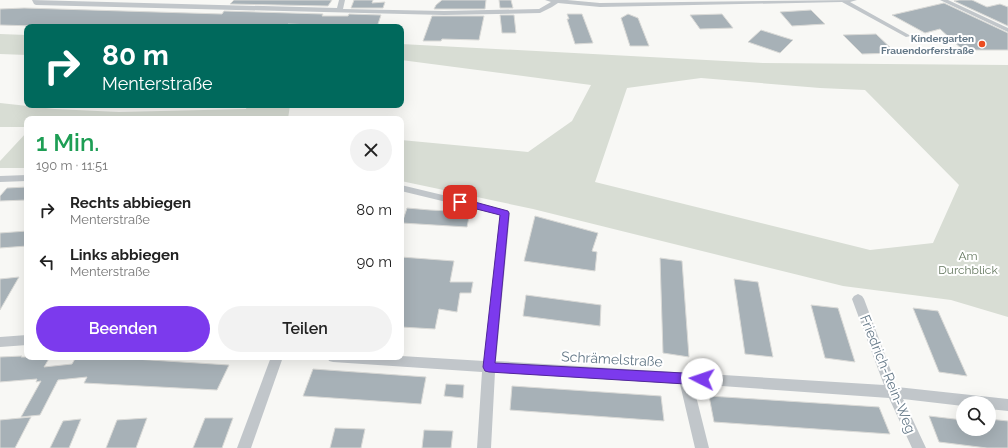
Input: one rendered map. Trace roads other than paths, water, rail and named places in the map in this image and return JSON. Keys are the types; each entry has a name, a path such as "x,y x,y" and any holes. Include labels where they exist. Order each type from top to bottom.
{"street":[{"path":"35,0 36,3 444,13 540,11 550,6 551,1 600,6 854,0"},
{"path":"339,11 342,0"},
{"path":"842,0 908,36"},
{"path":"943,0 1008,30"},
{"path":"0,179 24,178"},
{"path":"404,189 505,213 489,367 484,448"},
{"name":"Friedrich-Rein-Weg","path":"858,299 893,392 919,448"},
{"path":"0,342 24,340"},
{"path":"244,448 276,360"},
{"name":"Schrämelstraße","path":"380,360 893,392 1008,405"},
{"path":"685,378 702,448"}],"place":[{"name":"Kindergarten Frauendorferstraße","path":"982,44"}],"park label":[{"name":"Am Durchblick","path":"968,263"}]}
